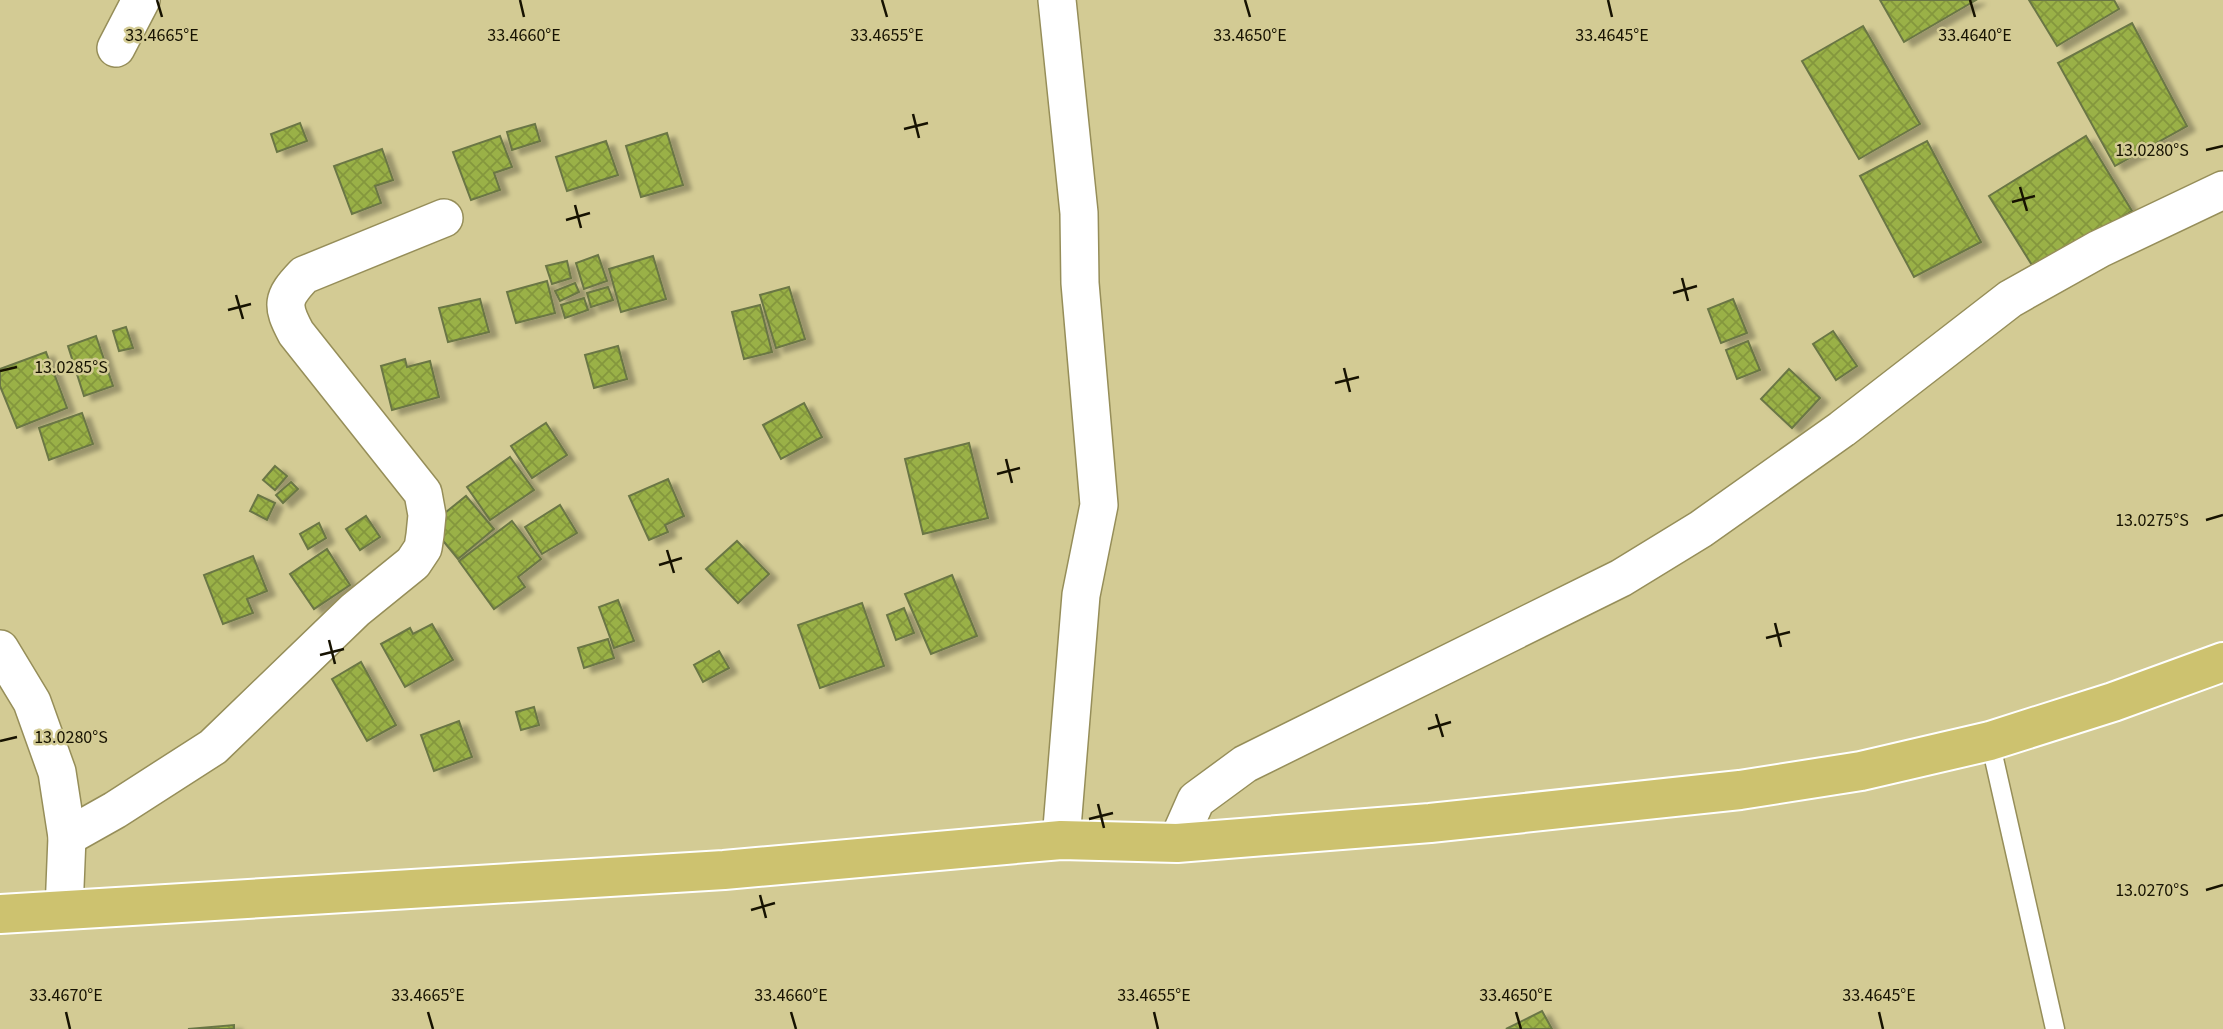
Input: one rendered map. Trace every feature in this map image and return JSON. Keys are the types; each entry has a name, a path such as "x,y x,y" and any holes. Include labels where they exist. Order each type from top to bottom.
{"main road":[{"path":"0,914 724,870 1061,840 1177,843 1444,821 1740,790 1861,771 1990,741 2113,702 2223,662"}],"street":[{"path":"117,48 141,0"},
{"path":"1057,0 1079,213 1080,283 1099,505 1081,595 1061,840"},
{"path":"1177,843 1196,800 1245,764 1621,578 1702,529 1842,429 2010,299 2099,249 2223,190"},
{"path":"67,836 116,810 213,747 355,610 413,563 423,548 427,515 423,493 296,333 286,314 288,292 304,275 444,218"},
{"path":"0,649 32,702 58,772 67,836 64,911"}],"lane":[{"path":"1990,741 2055,1029"}],"building":[{"path":"1880,0 1976,0 1904,42"},
{"path":"2029,0 2114,0 2119,9 2057,46"},
{"path":"2132,23 2187,126 2115,166 2058,63"},
{"path":"1863,26 1920,124 1859,159 1802,61"},
{"path":"300,123 307,141 277,152 271,134"},
{"path":"535,124 540,141 512,150 507,132"},
{"path":"667,133 683,185 641,197 626,146"},
{"path":"500,136 512,167 494,173 500,190 471,200 453,152"},
{"path":"2086,136 2132,211 2035,270 1989,196"},
{"path":"606,141 618,175 567,191 556,157"},
{"path":"1927,141 1981,242 1914,277 1860,176"},
{"path":"382,149 393,180 375,186 381,203 352,214 334,166"},
{"path":"598,255 607,281 584,289 576,263"},
{"path":"653,256 666,299 621,312 609,269"},
{"path":"567,261 571,278 552,284 546,266"},
{"path":"547,281 555,313 516,323 507,292"},
{"path":"575,283 579,292 560,301 555,291"},
{"path":"608,287 613,300 591,307 587,293"},
{"path":"789,287 805,339 776,348 760,295"},
{"path":"584,298 588,310 565,318 561,305"},
{"path":"480,299 489,332 448,342 439,308"},
{"path":"1733,299 1747,333 1721,343 1708,309"},
{"path":"760,305 772,352 744,359 732,312"},
{"path":"126,327 133,348 119,351 113,331"},
{"path":"1833,331 1857,366 1836,380 1813,344"},
{"path":"96,336 113,386 84,396 68,346"},
{"path":"1748,341 1760,370 1737,379 1726,350"},
{"path":"618,346 627,379 594,388 585,355"},
{"path":"46,352 67,408 17,428 0,386 0,369"},
{"path":"405,359 407,367 430,361 439,397 392,410 381,366"},
{"path":"1789,369 1820,398 1792,428 1761,399"},
{"path":"804,403 822,437 781,459 763,425"},
{"path":"82,413 93,444 49,460 39,428"},
{"path":"546,423 567,455 532,478 511,446"},
{"path":"969,443 988,518 923,534 905,459"},
{"path":"510,457 534,490 490,520 467,487"},
{"path":"275,466 287,476 275,490 263,480"},
{"path":"668,479 684,516 665,525 668,532 649,540 629,496"},
{"path":"291,482 298,489 283,503 276,495"},
{"path":"258,495 275,503 267,520 250,511"},
{"path":"466,496 494,529 458,559 430,525"},
{"path":"560,505 577,533 542,554 525,527"},
{"path":"366,516 380,537 360,550 346,529"},
{"path":"512,521 541,559 518,577 525,587 494,609 459,561"},
{"path":"319,523 326,538 308,549 300,534"},
{"path":"737,541 769,574 738,603 706,569"},
{"path":"327,549 350,585 314,609 290,574"},
{"path":"253,556 267,591 247,599 253,613 223,624 204,575"},
{"path":"952,575 977,636 931,654 905,594"},
{"path":"618,600 634,641 614,648 599,607"},
{"path":"862,603 884,666 820,688 798,625"},
{"path":"904,608 914,633 896,640 887,615"},
{"path":"432,624 453,660 405,687 381,644 410,628 413,634"},
{"path":"608,639 614,658 584,668 578,648"},
{"path":"719,651 729,668 703,682 694,665"},
{"path":"361,662 396,725 367,741 332,679"},
{"path":"534,707 539,725 521,730 516,712"},
{"path":"459,721 472,757 434,771 421,735"},
{"path":"1542,1011 1552,1029 1506,1029"},
{"path":"234,1025 234,1029 188,1029"}]}
